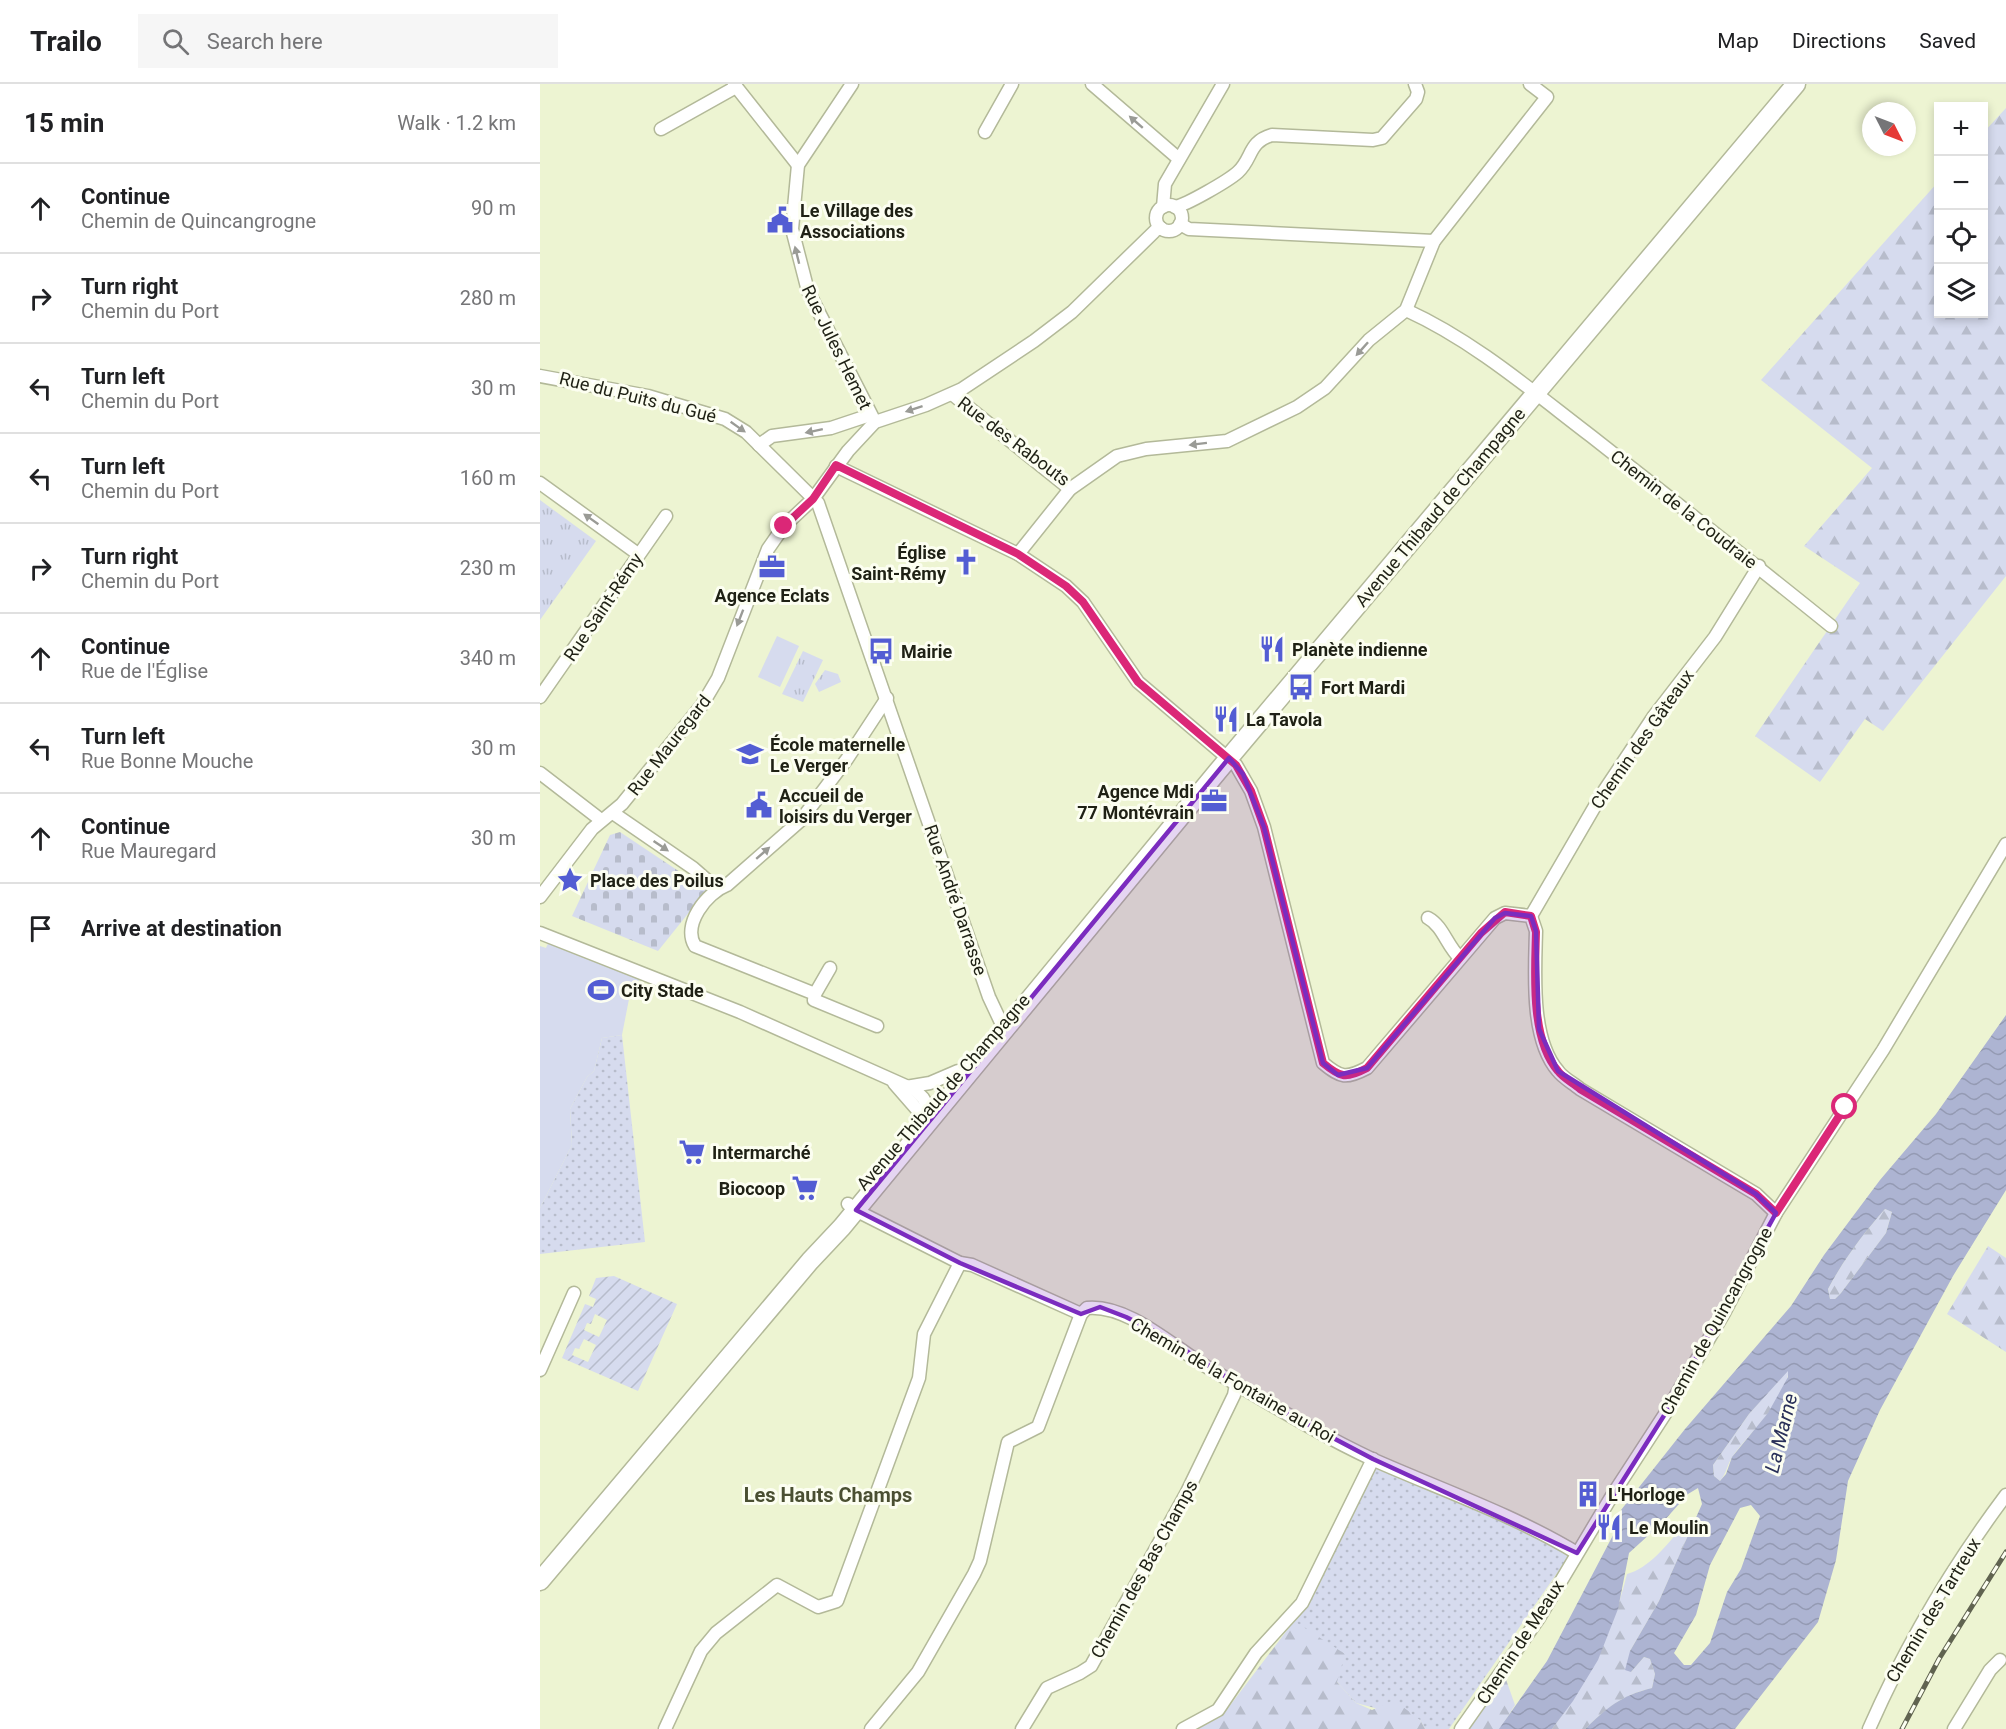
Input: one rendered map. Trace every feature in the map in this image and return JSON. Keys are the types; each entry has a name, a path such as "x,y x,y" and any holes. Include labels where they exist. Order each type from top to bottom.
{"main road":[{"name":"Avenue Thibaud de Champagne","path":"927,1112 1086,931 1796,84"},
{"name":"Avenue Thibaud de Champagne","path":"540,1581 810,1261 958,1071 1003,1027"}],"street":[{"path":"662,129 735,85 798,165 852,84"},
{"path":"985,132 1012,84"},
{"path":"1092,84 1179,159"},
{"path":"1223,84 1165,184 1175,205 1181,217 1180,224 1169,231 1161,228 1156,217 1175,205 1238,172 1262,138 1272,135 1373,140 1382,138 1416,99 1418,92 1415,84"},
{"path":"1530,84 1547,97 1434,241 1406,310 1480,353 1536,394"},
{"name":"Rue Jules Hemet","path":"798,165 792,229 796,253 808,291 873,418"},
{"path":"1180,224 1196,230 1434,241"},
{"path":"759,445 772,436 831,428 952,394 995,369 1072,312 1161,228"},
{"name":"Rue des Rabouts","path":"952,394 1070,489 1117,456 1146,449 1227,441 1297,407 1325,388 1369,340 1406,310"},
{"name":"Rue du Puits du Gué","path":"540,376 648,396 725,419 740,427 813,499"},
{"name":"Chemin de la Coudraie","path":"1536,394 1759,566 1831,626"},
{"name":"Rue Mauregard","path":"717,889 693,868 613,813 702,705 718,678 766,552 784,526 813,499 873,418"},
{"path":"836,465 1018,554 1066,586 1083,602 1138,682 1229,758 1243,774 1264,827 1323,1063 1330,1069 1338,1075 1346,1076 1367,1068 1495,918 1505,912 1531,916 1536,932 1539,1029 1546,1052 1558,1071 1580,1089 1756,1194 1776,1213"},
{"path":"540,483 638,554"},
{"path":"1018,554 1070,489"},
{"name":"Rue André Darrasse","path":"813,499 818,503 989,997 1003,1027"},
{"name":"Rue Saint-Rémy","path":"540,697 582,640 638,554 666,516"},
{"name":"Chemin des Gâteaux","path":"1531,916 1602,794 1654,716 1715,637 1759,566"},
{"path":"815,994 695,946 690,938 690,924 717,889 727,885 801,820 842,767 887,698"},
{"path":"540,773 601,820"},
{"path":"540,897 601,820 613,813"},
{"name":"Chemin de Quincangrogne","path":"1577,1553 1665,1414 1724,1313 1776,1213 1883,1050 2006,844"},
{"path":"1428,918 1436,922 1449,946 1460,958"},
{"path":"540,933 740,1012 915,1090 927,1112"},
{"path":"830,968 814,1000 878,1026"},
{"path":"906,1087 930,1083 958,1071"},
{"path":"893,1082 927,1112"},
{"path":"852,1207 960,1263 972,1265 1081,1314 1038,1427 1008,1442 980,1561 974,1574 918,1672 871,1729"},
{"path":"665,1729 701,1651 716,1633 777,1585 818,1607 837,1601 919,1378 924,1334 960,1263"},
{"path":"540,1370 574,1293"},
{"name":"Chemin de la Fontaine au Roi","path":"1081,1314 1087,1308 1100,1307 1126,1317 1160,1334 1196,1361 1236,1384 1373,1459 1436,1485 1577,1553"},
{"name":"Chemin des Bas Champs","path":"1022,1729 1047,1688 1090,1666 1186,1494 1234,1395 1236,1384"},
{"path":"1183,1729 1218,1710 1256,1653 1302,1603 1373,1459"},
{"name":"Chemin des Tartreux","path":"1869,1729 1887,1687 1959,1562 2006,1496"},
{"name":"Chemin de Meaux","path":"1461,1729 1539,1618 1577,1553"},
{"path":"1954,1729 1990,1670 2000,1660"}],"highlighted area":[{"path":"1229,758 1243,774 1264,827 1323,1063 1338,1075 1367,1068 1495,918 1505,913 1531,916 1536,931 1539,1029 1558,1071 1756,1194 1776,1213 1665,1414 1577,1553 1373,1459 1263,1401 1160,1334 1126,1317 1100,1307 1081,1314 960,1263 856,1210"}],"green space":[{"path":"2006,108 2006,576 1883,731 1865,719 1820,782 1755,736 1860,583 1804,546 1872,468 1761,380 1934,186 1934,318 1988,318 1988,128"},
{"path":"540,500 596,541 540,620"},
{"path":"777,636 799,646 780,687 758,677"},
{"path":"803,651 823,660 803,702 782,694"},
{"path":"825,670 838,674 841,682 819,692 815,684"},
{"path":"620,832 707,890 658,951 572,916 610,835"},
{"path":"549,941 640,978 629,999 622,1035 602,1038 594,1071 587,1077 570,1109 572,1145 540,1208 540,946 546,948"},
{"path":"622,1035 645,1242 540,1254 540,1208 572,1145 570,1109 587,1077 594,1071 602,1038"},
{"path":"1885,1209 1892,1212 1886,1233 1841,1293 1835,1299 1830,1299 1828,1289 1841,1267"},
{"path":"1988,1246 2006,1258 2006,1352 1947,1314"},
{"path":"614,1276 677,1304 638,1391 562,1358 585,1304 593,1307 596,1299 589,1296 596,1278","holes":["595,1314 607,1320 599,1337 584,1330 587,1323 591,1324","584,1339 596,1345 588,1362 572,1355 575,1348 579,1349"]},
{"path":"1788,1370 1787,1381 1775,1404 1739,1447 1720,1481 1714,1476 1713,1465 1749,1414"},
{"path":"1373,1459 1573,1550 1449,1729 1425,1729 1420,1720 1356,1703 1337,1682 1294,1621 1308,1603"},
{"path":"1681,1528 1691,1529 1659,1601 1630,1651 1631,1672 1644,1657 1650,1659 1655,1674 1652,1688 1632,1694 1616,1703 1585,1729 1552,1729 1577,1693 1598,1655 1607,1636 1627,1574 1650,1561"},
{"path":"1294,1621 1345,1654 1337,1682 1356,1703 1372,1710 1394,1700 1420,1720 1425,1729 1198,1729 1222,1716"},
{"path":"1503,1671 1515,1705 1500,1729 1458,1729"}],"water":[{"name":"La Marne","path":"2006,1015 2006,1190 1953,1276 1880,1410 1848,1481 1836,1560 1818,1622 1735,1729 1585,1729 1615,1703 1652,1688 1655,1674 1650,1659 1644,1657 1631,1672 1625,1670 1630,1651 1659,1601 1702,1504 1698,1488 1688,1494 1662,1523 1629,1553 1618,1609 1598,1660 1573,1701 1552,1729 1499,1729 1547,1661 1621,1520 1621,1510 1685,1429 1791,1306 1824,1255 1880,1180 1936,1114","holes":["1885,1209 1892,1212 1886,1233 1841,1293 1835,1299 1830,1299 1828,1289 1841,1267","1788,1371 1788,1377 1768,1413 1732,1457 1726,1474 1720,1481 1714,1476 1713,1465 1749,1414","1751,1505 1760,1516 1741,1569 1727,1592 1710,1643 1691,1665 1684,1665 1674,1653 1696,1615 1710,1565 1740,1508"]}],"railway":[{"path":"1902,1729 1939,1659 2006,1552"}],"place":[{"name":"Le Village des Associations","path":"780,220"},
{"name":"Église Saint-Rémy","path":"966,562"},
{"name":"Agence Eclats","path":"772,567"},
{"name":"Planète indienne","path":"1272,649"},
{"name":"Mairie","path":"881,651"},
{"name":"Fort Mardi","path":"1301,687"},
{"name":"La Tavola","path":"1226,719"},
{"name":"École maternelle Le Verger","path":"750,754"},
{"name":"Agence Mdi 77 Montévrain","path":"1214,801"},
{"name":"Accueil de loisirs du Verger","path":"759,805"},
{"name":"Place des Poilus","path":"570,880"},
{"name":"City Stade","path":"601,990"},
{"name":"Intermarché","path":"692,1152"},
{"name":"Biocoop","path":"805,1188"},
{"name":"L'Horloge","path":"1588,1494"},
{"name":"Le Moulin","path":"1609,1527"}],"district":[{"name":"Les Hauts Champs","path":"828,1495"}],"route":[{"path":"784,526 813,499 836,465 1018,554 1066,586 1083,602 1138,682 1223,752 1243,774 1264,827 1323,1063 1338,1075 1346,1076 1367,1068 1481,933 1495,918 1505,912 1531,916 1536,932 1539,1029 1546,1052 1558,1071 1580,1089 1756,1194 1776,1213 1845,1107"}]}
